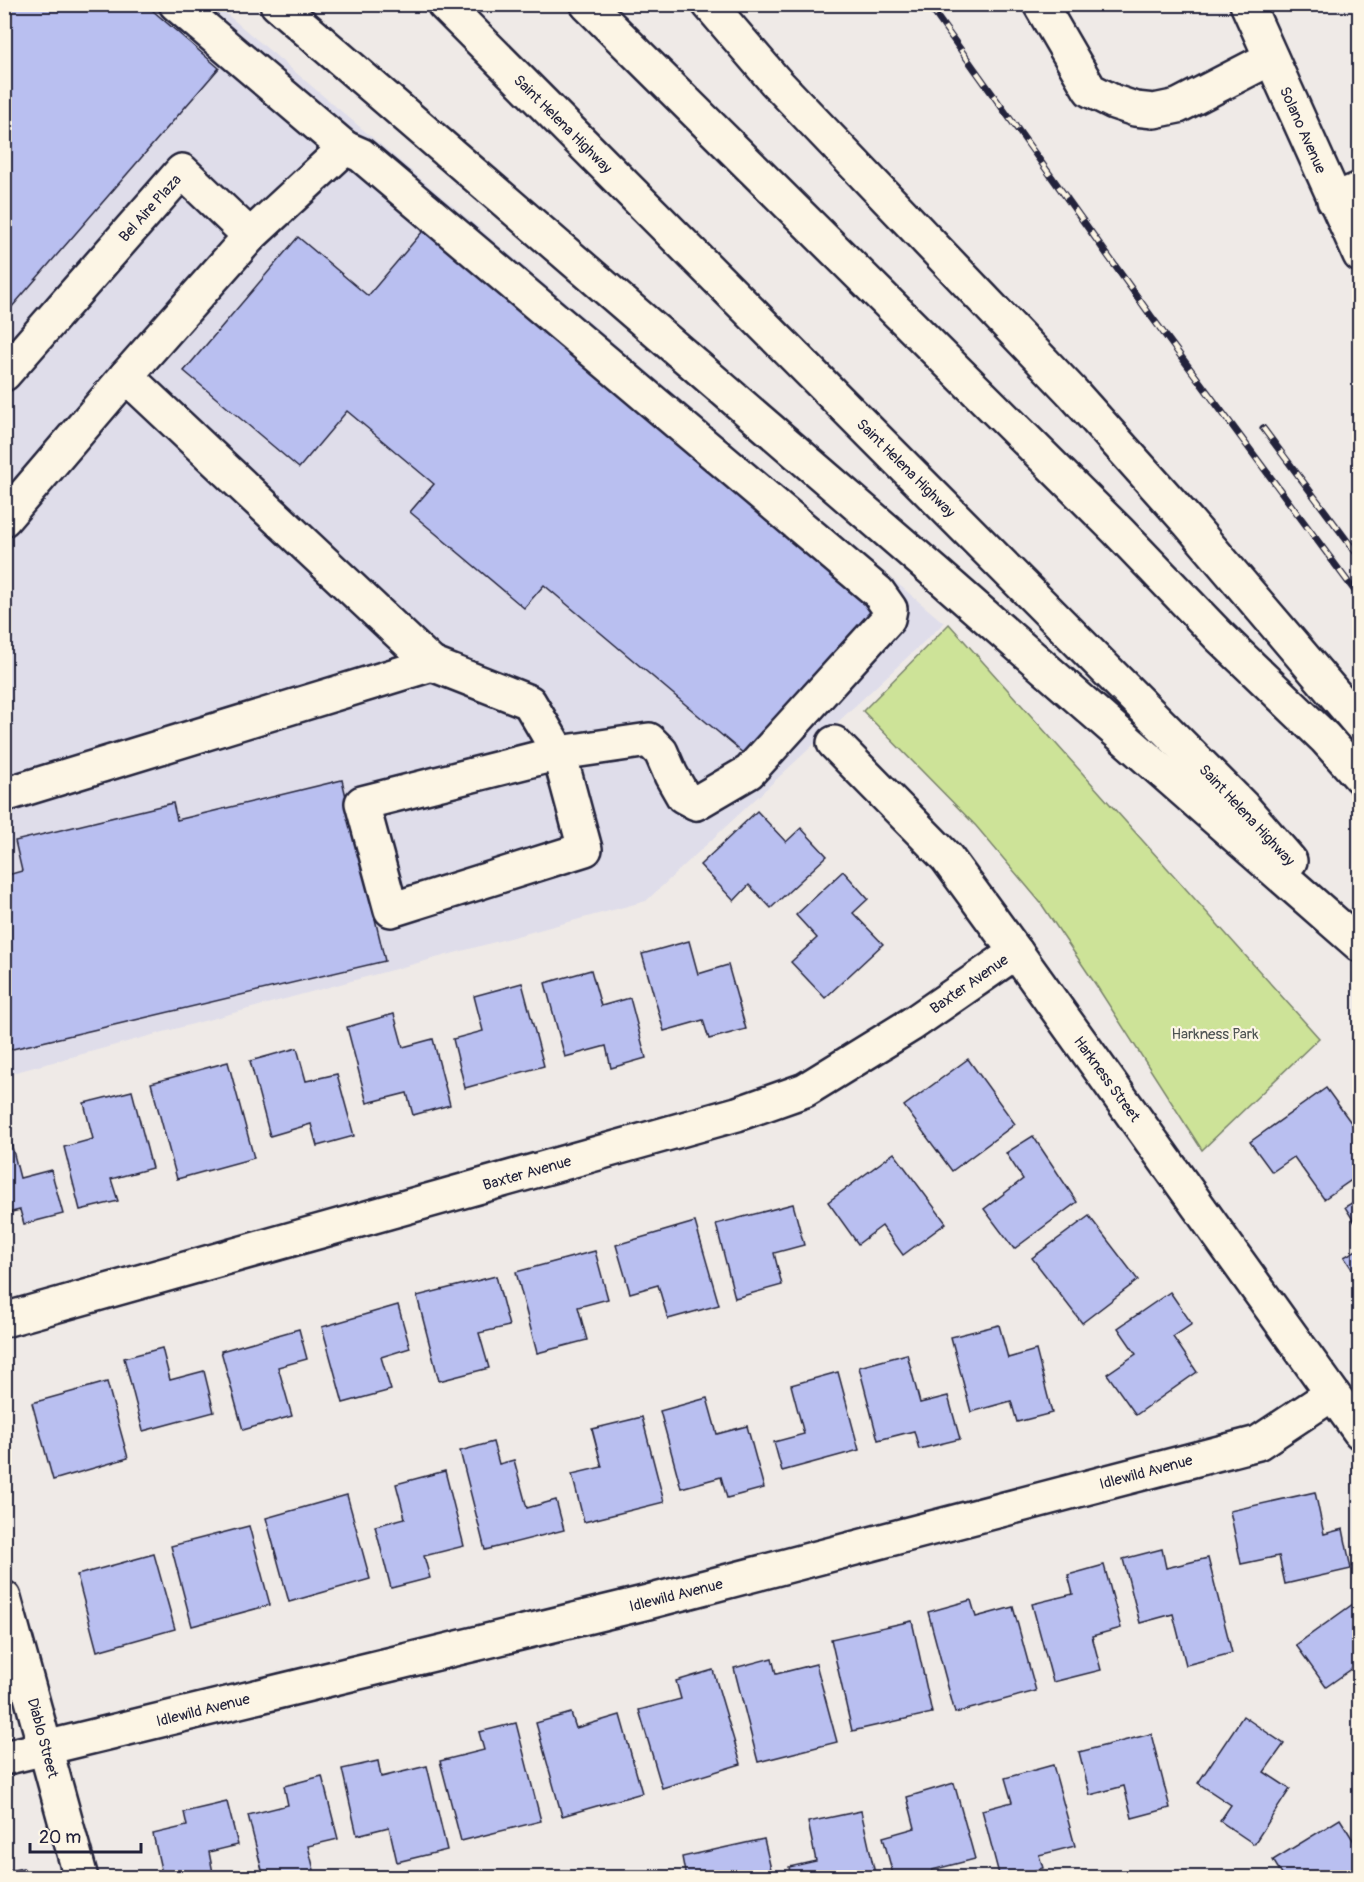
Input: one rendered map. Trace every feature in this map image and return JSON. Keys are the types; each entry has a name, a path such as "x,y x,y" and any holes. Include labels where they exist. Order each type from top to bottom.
{"main road":[{"path":"126,376 432,664 529,702 559,753 585,849 391,910 362,803 559,753 649,740 661,752 683,796 696,803 749,771 888,619 890,609 878,592 360,155 345,148 176,4"},
{"path":"277,4 954,589 1359,945"},
{"name":"Saint Helena Highway","path":"444,4 1243,807 1359,940"},
{"path":"587,4 1118,531 1226,643 1325,738 1359,777"},
{"path":"709,4 775,81 1072,393 1189,523 1359,724"},
{"path":"1040,4 1090,90 1135,109 1154,111 1178,106 1271,58"},
{"name":"Solano Avenue","path":"1247,4 1271,58 1347,194 1359,255"},
{"path":"4,519 250,236 345,148"},
{"name":"Bel Aire Plaza","path":"4,374 182,171 250,236"},
{"path":"4,795 432,664"},
{"name":"Harkness Street","path":"834,743 946,858 1016,952 1359,1432"},
{"name":"Baxter Avenue","path":"4,1320 737,1114 805,1090 912,1024 1016,952"},
{"name":"Idlewild Avenue","path":"4,1758 648,1602 1258,1443 1332,1394"},
{"name":"Diablo Street","path":"4,1598 81,1878"}],"shaded area":[{"path":"5,5 216,5 944,623 646,901 5,1075"}],"green space":[{"name":"Harkness Park","path":"949,624 1319,1038 1202,1150 1040,902 976,826 863,711"}],"building":[{"path":"4,4 145,4 219,68 4,316"},
{"path":"428,225 880,607 750,759 544,585 524,608 410,512 434,484 347,411 299,468 184,371 298,237 368,296"},
{"path":"342,780 385,961 4,1051 4,876 22,871 15,841 173,803 177,820"},
{"path":"757,811 786,842 801,828 827,856 771,908 749,885 734,901 700,865"},
{"path":"843,871 868,899 853,913 883,944 825,998 791,962 817,938 796,915"},
{"path":"689,941 698,974 728,965 746,1029 709,1039 703,1020 664,1031 642,954"},
{"path":"591,970 601,1006 630,998 646,1058 611,1068 606,1046 565,1057 545,983"},
{"path":"522,983 544,1066 465,1088 453,1039 483,1031 474,996"},
{"path":"394,1014 403,1047 433,1039 450,1105 413,1115 407,1093 367,1103 347,1027"},
{"path":"297,1048 306,1081 337,1074 354,1136 317,1146 311,1124 270,1136 250,1061"},
{"path":"968,1059 1015,1124 952,1171 904,1106"},
{"path":"228,1062 254,1158 177,1179 151,1083"},
{"path":"1326,1088 1360,1135 1360,1174 1324,1199 1294,1157 1272,1172 1250,1142"},
{"path":"132,1091 152,1168 111,1179 118,1201 80,1210 64,1147 93,1139 84,1103"},
{"path":"8,1131 20,1178 51,1170 63,1214 24,1224 20,1210 4,1214 4,1132"},
{"path":"1033,1136 1077,1202 1014,1249 984,1209 1023,1179 1006,1153"},
{"path":"894,1153 946,1223 903,1255 882,1226 858,1244 828,1202"},
{"path":"1360,1198 1360,1231 1345,1207"},
{"path":"793,1204 804,1245 774,1253 782,1285 735,1298 716,1224"},
{"path":"1089,1216 1138,1280 1082,1323 1032,1258"},
{"path":"695,1222 719,1305 668,1319 658,1285 630,1293 616,1245"},
{"path":"1360,1248 1360,1281 1344,1257"},
{"path":"595,1251 608,1299 578,1307 587,1340 537,1353 516,1272"},
{"path":"496,1276 509,1326 479,1333 489,1368 439,1381 417,1296"},
{"path":"1170,1292 1192,1324 1173,1337 1197,1372 1136,1415 1107,1374 1136,1354 1118,1328"},
{"path":"398,1305 410,1348 381,1357 391,1390 343,1403 322,1327"},
{"path":"999,1325 1008,1358 1036,1350 1052,1413 1017,1422 1011,1401 971,1412 951,1337"},
{"path":"299,1329 307,1359 278,1367 292,1416 243,1430 221,1351"},
{"path":"162,1348 170,1380 204,1371 214,1412 143,1431 124,1358"},
{"path":"907,1354 920,1403 948,1396 960,1439 919,1449 914,1431 878,1440 859,1367"},
{"path":"838,1372 859,1450 782,1471 774,1442 804,1434 791,1385"},
{"path":"107,1382 128,1458 53,1480 32,1403"},
{"path":"707,1398 717,1434 747,1426 764,1488 727,1498 721,1477 681,1488 660,1411"},
{"path":"642,1417 664,1502 584,1522 572,1474 602,1467 592,1429"},
{"path":"493,1442 499,1464 514,1460 527,1508 556,1500 564,1530 485,1550 460,1451"},
{"path":"445,1471 464,1546 424,1556 430,1578 391,1588 375,1526 405,1518 396,1484"},
{"path":"1315,1492 1324,1534 1343,1529 1351,1569 1285,1584 1279,1556 1241,1564 1230,1511"},
{"path":"347,1495 370,1579 289,1602 266,1518"},
{"path":"249,1526 270,1605 192,1626 171,1546"},
{"path":"1162,1549 1166,1568 1208,1558 1232,1653 1186,1665 1173,1614 1140,1623 1123,1559"},
{"path":"154,1554 175,1629 97,1651 77,1575"},
{"path":"1104,1565 1121,1628 1092,1636 1101,1670 1053,1682 1032,1604 1073,1594 1068,1575"},
{"path":"1360,1599 1360,1670 1356,1666 1326,1687 1296,1645"},
{"path":"971,1600 976,1617 1013,1607 1036,1691 955,1713 928,1612"},
{"path":"912,1621 932,1713 852,1731 831,1639"},
{"path":"772,1658 776,1674 816,1664 837,1742 758,1762 734,1668"},
{"path":"713,1670 741,1764 662,1788 639,1710 681,1699 676,1681"},
{"path":"571,1713 576,1728 620,1715 642,1793 562,1816 536,1723"},
{"path":"1243,1716 1284,1744 1264,1772 1290,1789 1254,1844 1220,1821 1231,1805 1198,1783"},
{"path":"516,1723 541,1821 461,1841 440,1761 484,1750 479,1732"},
{"path":"1151,1734 1170,1808 1132,1818 1124,1786 1090,1795 1079,1752"},
{"path":"378,1761 381,1777 427,1766 447,1850 397,1862 389,1827 357,1835 342,1769"},
{"path":"1053,1765 1075,1846 1039,1855 1043,1868 1008,1878 1000,1878 982,1810 1012,1802 1005,1778"},
{"path":"322,1776 338,1839 308,1846 316,1878 264,1878 248,1815 288,1805 284,1786"},
{"path":"954,1783 975,1859 932,1870 934,1878 894,1878 883,1837 915,1828 907,1797"},
{"path":"227,1802 238,1845 209,1852 214,1878 163,1878 153,1834 187,1826 184,1812"},
{"path":"861,1811 876,1878 791,1878 789,1867 816,1861 808,1822"},
{"path":"1340,1819 1360,1851 1360,1863 1356,1865 1360,1871 1360,1878 1284,1878 1273,1860"},
{"path":"764,1839 773,1878 686,1878 682,1857"},
{"path":"23,1868 25,1878 4,1878 4,1872"}],"railway":[{"path":"928,4 1151,316 1360,598"},
{"path":"1263,428 1360,558"}]}
